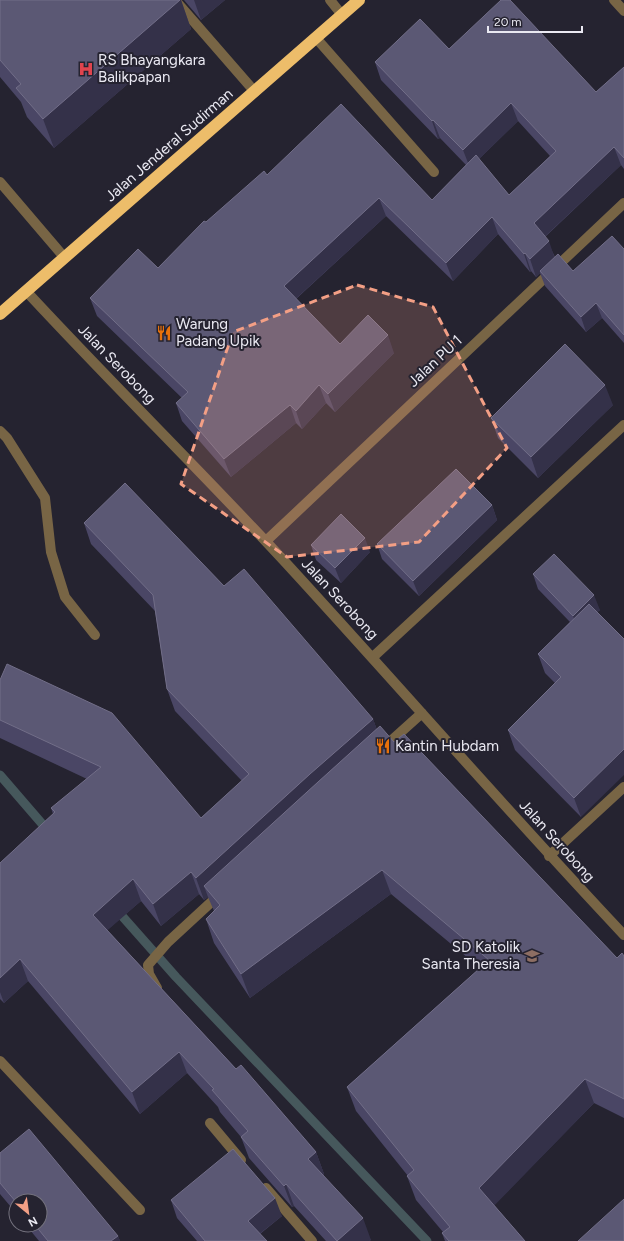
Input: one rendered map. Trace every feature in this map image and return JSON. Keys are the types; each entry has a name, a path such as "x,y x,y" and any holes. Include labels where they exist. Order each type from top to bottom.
{"highway":[{"name":"Jalan Jenderal Sudirman","path":"0,314 359,0"}],"street":[{"path":"174,0 255,92"},
{"path":"330,0 342,15"},
{"path":"614,0 624,11"},
{"path":"316,38 434,172"},
{"path":"0,182 64,258"},
{"name":"Jalan PU 1","path":"266,541 624,204"},
{"name":"Jalan Serobong","path":"26,291 266,541 373,657 549,856 624,935"},
{"path":"373,657 624,425"},
{"path":"0,430 7,438 45,498 51,552 65,597 95,635"},
{"path":"375,754 422,713"},
{"path":"549,856 624,787"},
{"path":"166,997 155,985 149,974 148,965 168,942 225,890"},
{"path":"0,1061 140,1210"},
{"path":"210,1124 246,1165"},
{"path":"261,1182 312,1241"}],"highlighted area":[{"path":"357,285 433,307 507,448 419,542 287,557 181,484 233,332"}],"building":[{"path":"0,0 180,0 43,119 16,88 21,84 0,60"},
{"path":"501,0 510,0 596,92 624,67 624,158 614,147 534,223 549,241 530,259 492,217 446,263 379,198 284,286 340,344 368,315 388,335 328,394 319,385 296,411 290,405 224,459 176,403 188,392 90,298 138,249 158,268 204,221 206,222 264,171 267,175 341,104 432,200 476,155 509,195 556,151 511,103 463,150 433,120 432,121 375,62 420,19 449,49"},
{"path":"612,236 624,249 624,335 596,303 581,317 540,271 558,254 573,271"},
{"path":"565,344 605,385 531,457 491,418"},
{"path":"456,469 492,505 413,581 377,544"},
{"path":"125,483 224,586 244,569 373,719 196,878 191,872 153,904 133,879 93,915 236,1069 241,1065 316,1152 308,1159 363,1218 337,1241 286,1184 284,1186 241,1137 248,1131 212,1090 214,1089 179,1052 132,1092 20,959 0,978 0,863 55,812 51,808 101,767 0,720 0,680 7,664 112,713 201,818 249,774 167,689 153,595 84,523"},
{"path":"341,514 365,538 335,568 311,545"},
{"path":"554,554 594,595 573,616 533,574"},
{"path":"589,604 624,639 624,749 574,798 508,730 561,677 538,654"},
{"path":"380,726 394,742 404,734 617,958 622,953 624,956 624,1099 585,1079 479,1188 525,1241 449,1241 442,1233 450,1227 407,1176 414,1170 347,1087 489,960 382,870 241,974 206,919 220,905 204,886"},
{"path":"29,1129 118,1236 111,1241 48,1241 42,1233 48,1233 48,1193 8,1193 0,1183 0,1153"},
{"path":"233,1149 275,1198 248,1221 267,1241 205,1241 171,1200"},
{"path":"624,1199 624,1241 578,1241"}],"waterway":[{"path":"0,775 50,833"},
{"path":"115,908 176,977 427,1241"}],"place":[{"name":"RS Bhayangkara Balikpapan","path":"86,69"},
{"name":"Warung Padang Upik","path":"164,333"},
{"name":"Kantin Hubdam","path":"383,746"},
{"name":"SD Katolik Santa Theresia","path":"532,956"}]}
